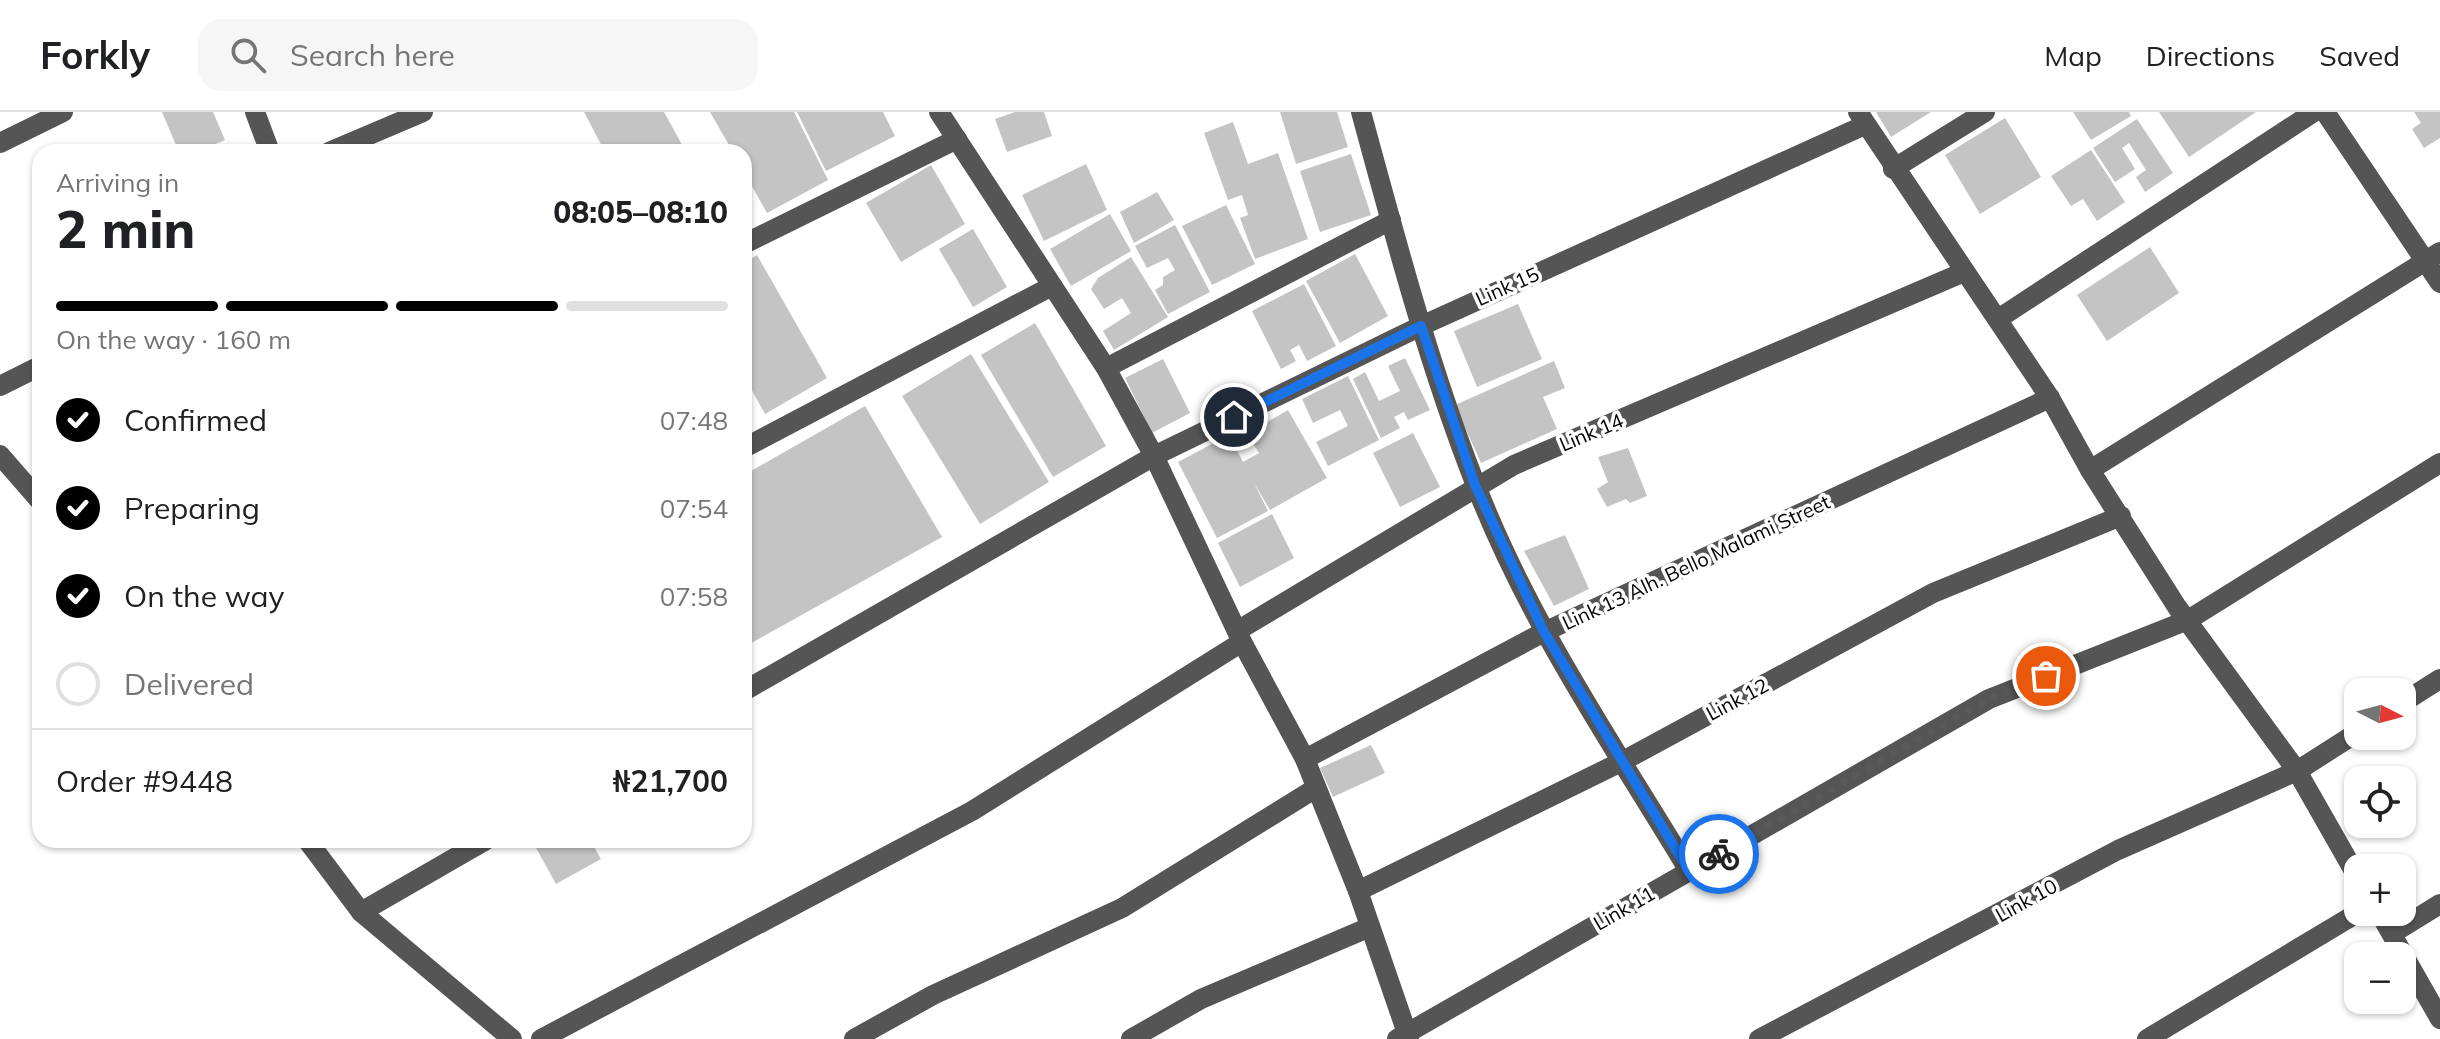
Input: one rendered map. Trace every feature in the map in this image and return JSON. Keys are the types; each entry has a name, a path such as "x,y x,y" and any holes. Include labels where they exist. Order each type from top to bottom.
{"street":[{"path":"0,143 21,121 63,112"},
{"path":"255,112 267,144"},
{"path":"348,144 423,112"},
{"path":"939,112 1106,368 1154,456 1240,637 1305,759 1358,891 1404,1037"},
{"path":"1361,112 1421,326 1475,485 1544,632 1689,871"},
{"path":"1893,169 1985,112"},
{"path":"1998,319 2314,112"},
{"path":"2325,112 2433,256 2440,283"},
{"path":"1862,118 1893,169 2050,398 2090,470 2188,620 2297,771 2344,854"},
{"name":"Link 15","path":"752,686 1154,456 1862,118"},
{"path":"752,240 957,139"},
{"path":"1106,368 1391,220"},
{"path":"2090,470 2433,256"},
{"name":"Link 14","path":"541,1039 972,811 1475,485 1964,272"},
{"path":"752,444 1052,286"},
{"path":"0,386 32,370"},
{"name":"Link 13 Alh. Bello Malami Street","path":"1305,759 1544,632 2050,398"},
{"path":"0,455 32,492"},
{"name":"Link 11","path":"1404,1037 1989,699 2188,620 2440,463"},
{"name":"Link 12","path":"1358,891 1623,761 1933,593 2121,516"},
{"path":"2416,694 2440,679"},
{"name":"Link 10","path":"1759,1039 2118,850 2297,771 2344,741"},
{"path":"854,1039 933,995 1122,908 1316,788"},
{"path":"313,848 361,912 512,1039"},
{"path":"361,912 472,848"},
{"path":"2393,933 2440,904"},
{"path":"2147,1039 2344,921"},
{"path":"2388,926 2440,1019"},
{"path":"1131,1039 1201,999 1370,927"}],"building":[{"path":"162,112 213,112 225,140 216,144 176,144"},
{"path":"584,112 664,112 682,144 601,144"},
{"path":"710,112 794,112 828,180 767,213 752,186 752,144 728,144"},
{"path":"797,112 883,112 895,136 826,171"},
{"path":"1015,112 1044,112 1052,136 1007,152 995,119"},
{"path":"1280,112 1337,112 1348,147 1296,164"},
{"path":"1876,112 1931,112 1891,137"},
{"path":"2073,112 2129,112 2131,116 2091,140"},
{"path":"2159,112 2256,112 2189,157"},
{"path":"2414,112 2440,112 2440,138 2424,148 2412,129 2421,123"},
{"path":"2005,118 2041,177 1980,214 1945,155"},
{"path":"2137,119 2173,173 2145,192 2136,177 2146,170 2129,143 2122,148 2135,169 2115,182 2093,148"},
{"path":"1233,122 1248,164 1278,153 1308,239 1255,259 1240,218 1248,215 1242,195 1228,200 1204,133"},
{"path":"2091,150 2125,202 2097,221 2083,199 2071,206 2051,176"},
{"path":"1351,154 1371,215 1320,232 1300,171"},
{"path":"1086,164 1107,210 1044,241 1022,195"},
{"path":"931,165 965,224 901,262 866,203"},
{"path":"1157,192 1174,220 1134,243 1120,212"},
{"path":"1226,205 1255,264 1212,285 1182,226"},
{"path":"1110,214 1131,251 1071,286 1050,249"},
{"path":"1175,225 1210,292 1168,314 1155,290 1163,285 1163,277 1175,270 1168,258 1147,268 1135,246"},
{"path":"973,229 1007,287 973,307 939,249"},
{"path":"2150,247 2179,293 2107,341 2077,295"},
{"path":"1355,254 1388,316 1340,343 1306,281"},
{"path":"757,255 827,378 765,414 752,390 752,258"},
{"path":"1131,257 1168,317 1114,350 1103,331 1131,313 1122,298 1104,309 1091,289 1098,278"},
{"path":"1304,284 1336,346 1307,361 1299,345 1290,350 1296,361 1281,369 1252,311"},
{"path":"1518,304 1542,359 1477,387 1454,331"},
{"path":"1035,323 1106,446 1053,477 981,355"},
{"path":"971,354 1049,482 980,524 902,396"},
{"path":"1405,358 1430,410 1408,420 1404,412 1394,417 1400,428 1381,438 1353,379 1365,372 1379,401 1400,391 1388,366"},
{"path":"1163,359 1190,413 1152,433 1125,378"},
{"path":"1554,361 1565,388 1543,397 1557,429 1481,463 1455,405"},
{"path":"1348,376 1379,440 1328,466 1316,442 1348,426 1340,410 1313,423 1302,399"},
{"path":"865,406 942,537 752,643 752,470"},
{"path":"1288,410 1327,478 1270,510 1254,483 1268,511 1217,538 1178,462 1229,435 1243,462 1259,453 1247,434"},
{"path":"1413,433 1440,487 1400,507 1373,453"},
{"path":"1628,448 1647,496 1630,503 1626,499 1607,507 1597,489 1608,482 1598,457"},
{"path":"1272,514 1294,558 1240,587 1218,543"},
{"path":"1565,535 1589,589 1554,606 1524,551"},
{"path":"1371,745 1385,773 1333,797 1320,768"},
{"path":"536,848 595,848 601,859 556,884"}],"way so far":[{"path":"1719,854 1989,699 2046,676"}],"route":[{"path":"1234,417 1421,326 1475,485 1544,632 1689,871 1719,854"}]}
